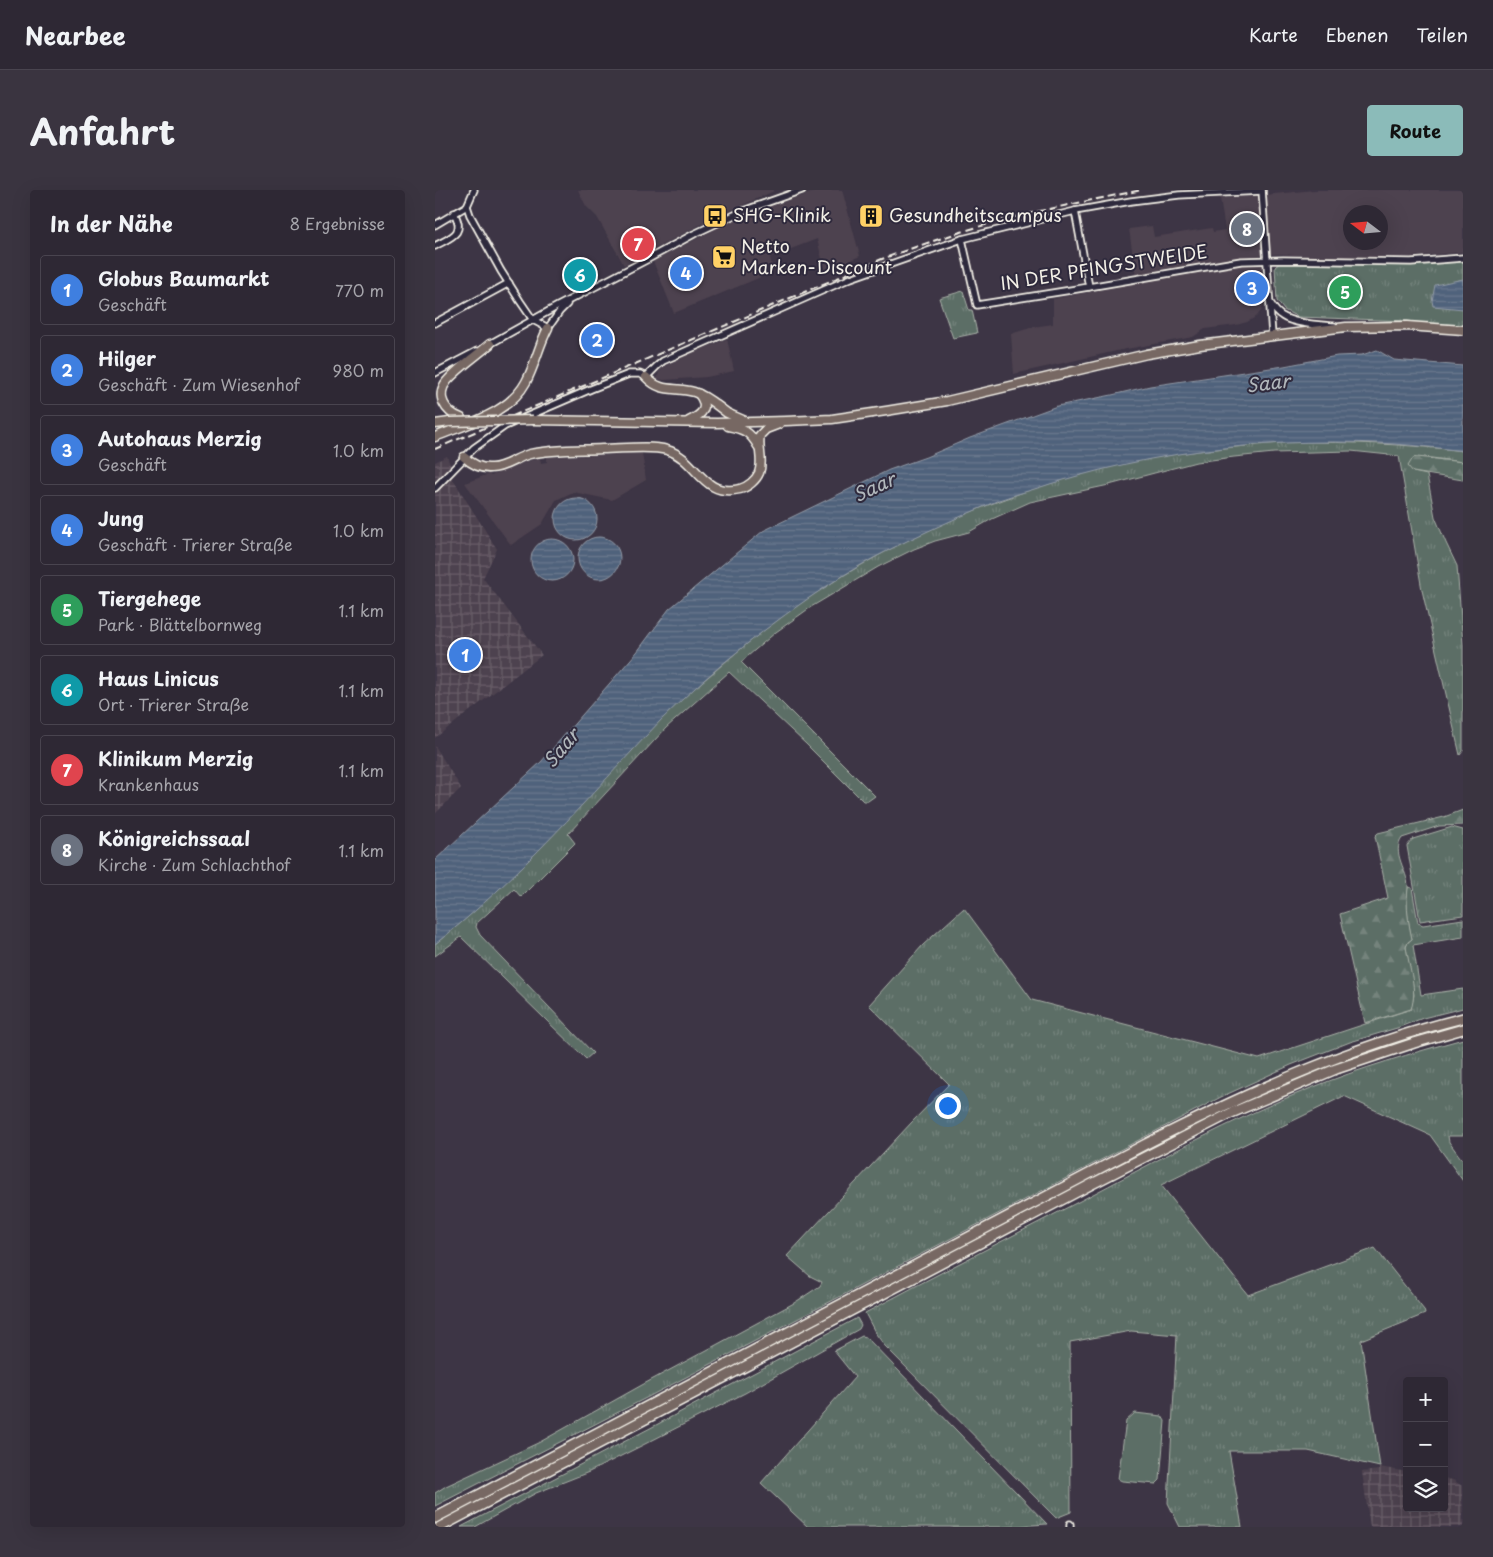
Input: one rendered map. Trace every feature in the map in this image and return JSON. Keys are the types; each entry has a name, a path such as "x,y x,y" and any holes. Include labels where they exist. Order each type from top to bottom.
{"highway":[{"path":"438,1516 1226,1104 1305,1070 1373,1045 1463,1018"},
{"path":"442,1526 1149,1154 1231,1113 1300,1083 1376,1055 1463,1029"}],"main road":[{"path":"435,424 533,420 786,422 832,419 938,402 1147,354 1200,345 1346,327 1407,326 1463,330"},
{"path":"435,437 489,414 515,396 525,382 548,328"},
{"path":"484,421 461,418 451,413 443,404 442,392 444,386 455,374 490,344"},
{"path":"646,377 652,383 662,388 699,394 732,416 750,422"},
{"path":"687,422 697,417 703,411 705,404 699,394"},
{"path":"717,422 741,429 753,436 759,448"},
{"path":"464,457 480,467 493,468 539,453 657,448 676,453 713,487 730,491 743,488 751,483 759,474 761,461 759,439 762,432 786,422"}],"street":[{"path":"435,225 467,206 475,190"},
{"path":"435,373 722,220 802,190"},
{"path":"435,488 464,457 483,441 505,426 558,403 629,374 640,374 646,377 663,361 851,278 962,240 1075,211 1154,198 1262,190 1272,336"},
{"path":"467,206 509,284 533,320 548,328 560,311 577,296"},
{"path":"1075,211 1089,287"},
{"path":"435,246 458,231 459,227 454,213"},
{"name":"IN DER PFINGSTWEIDE","path":"962,240 977,305 1241,261 1392,262 1463,258"},
{"path":"435,323 509,284"},
{"path":"1271,304 1286,319 1346,327"}],"shaded area":[{"path":"578,190 774,191 705,222 624,265 597,217 586,206"},
{"path":"819,190 842,190 860,256 825,271 817,239 770,257 773,272 674,313 653,261 740,217"},
{"path":"1315,190 1463,190 1463,252 1410,257 1261,255 1263,304 1261,311 1256,317 1247,322 1205,329 1193,337 1121,350 1014,374 1011,334 1033,327 1053,324 1053,299 1137,283 1129,229 1152,226 1154,237 1212,228 1213,232 1225,230 1220,198"},
{"path":"727,339 734,371 707,377 657,379 663,367"},
{"path":"642,453 646,480 612,500 573,492 556,500 542,524 511,545 465,483 489,474 491,476 519,463 540,458 541,463 547,462 547,457"},
{"path":"447,456 452,478 497,549 483,578 542,655 435,738 435,462"},
{"path":"435,746 461,788 435,814"},
{"path":"1380,1467 1403,1471 1403,1512 1448,1512 1448,1479 1462,1486 1463,1527 1370,1527 1362,1472 1379,1470"}],"green space":[{"path":"1463,261 1463,328 1408,321 1298,317 1284,310 1277,301 1275,267 1281,262 1409,264"},
{"path":"963,291 969,310 972,310 977,333 953,338 939,298"},
{"path":"1293,442 1378,444 1463,451 1463,462 1424,457 1413,472 1427,475 1435,517 1457,566 1463,645 1463,751 1460,755 1422,590 1399,456 1351,451 1274,453 1196,462 1109,485 1030,502 992,519 969,532 914,549 878,567 811,607 776,632 741,662 875,796 868,801 863,801 806,744 729,672 666,728 568,834 575,843 521,897 514,889 477,923 476,927 480,935 593,1053 586,1059 461,937 435,956 435,944 499,888 685,696 771,625 815,594 862,565 965,514 1074,476 1178,454"},
{"path":"1413,458 1463,462 1463,480 1413,472 1408,466"},
{"path":"1463,810 1463,825 1439,826 1402,838 1399,844 1399,856 1408,887 1407,909 1412,939 1406,947 1412,978 1413,1002 1411,1009 1365,1023 1340,914 1388,898 1375,836 1378,833 1444,817"},
{"path":"1452,827 1463,830 1463,915 1420,921 1407,846 1413,839"},
{"path":"1408,887 1412,888 1418,923 1423,925 1463,919 1463,937 1413,945 1421,995 1463,989 1463,1008 1423,1018 1350,1042 1291,1065 1221,1097 650,1396 435,1506 435,1493 446,1486 540,1442 794,1303 820,1286 822,1282 810,1276 787,1256 949,1084 869,1005 923,945 964,908 1032,1000 1259,1059 1411,1009 1414,995 1406,947 1412,939 1407,913"},
{"path":"1463,1039 1463,1136 1448,1136 1449,1142 1463,1161 1463,1181 1430,1135 1344,1096 1161,1185 1248,1295 1375,1248 1424,1310 1425,1314 1361,1340 1380,1467 1308,1451 1229,1451 1242,1527 1180,1527 1168,1503 1177,1335 1131,1331 1070,1342 1071,1512 1056,1518 885,1346 865,1313 1252,1113 1349,1074"},
{"path":"857,1318 861,1325 859,1329 745,1393 589,1472 536,1493 475,1527 461,1527 658,1424"},
{"path":"862,1336 866,1337 1047,1524 1002,1527 808,1527 761,1483 855,1377 834,1351"},
{"path":"1135,1413 1162,1416 1165,1421 1160,1480 1156,1484 1118,1479 1126,1421"}],"water":[{"path":"1463,279 1463,309 1433,306 1435,285"},
{"name":"Saar","path":"1377,350 1394,360 1463,366 1463,451 1359,442 1307,442 1255,445 1151,459 1100,470 999,500 907,541 875,557 830,584 764,631 701,682 662,719 524,865 466,919 435,944 435,860 541,762 637,652 669,609 763,531 889,470 1057,406 1150,386 1337,356 1362,355"},
{"path":"576,498 591,504 597,519 591,534 576,540 561,534 555,519 561,504"},
{"path":"599,537 614,543 620,558 614,573 599,579 584,573 578,558 584,543"},
{"path":"552,539 567,545 573,560 567,575 552,581 537,575 531,560 537,545"}],"railway":[{"path":"435,449 882,259 1007,219 1142,190"}],"place":[{"name":"SHG-Klinik","path":"715,216"},
{"name":"Gesundheitscampus","path":"871,216"},
{"name":"Königreichssaal","path":"1247,229"},
{"name":"Klinikum Merzig","path":"638,244"},
{"name":"Netto Marken-Discount","path":"724,257"},
{"name":"Jung","path":"686,273"},
{"name":"Haus Linicus","path":"580,275"},
{"name":"Autohaus Merzig","path":"1252,288"},
{"name":"Tiergehege","path":"1345,292"},
{"name":"Hilger","path":"597,340"},
{"name":"Globus Baumarkt","path":"465,655"}]}
